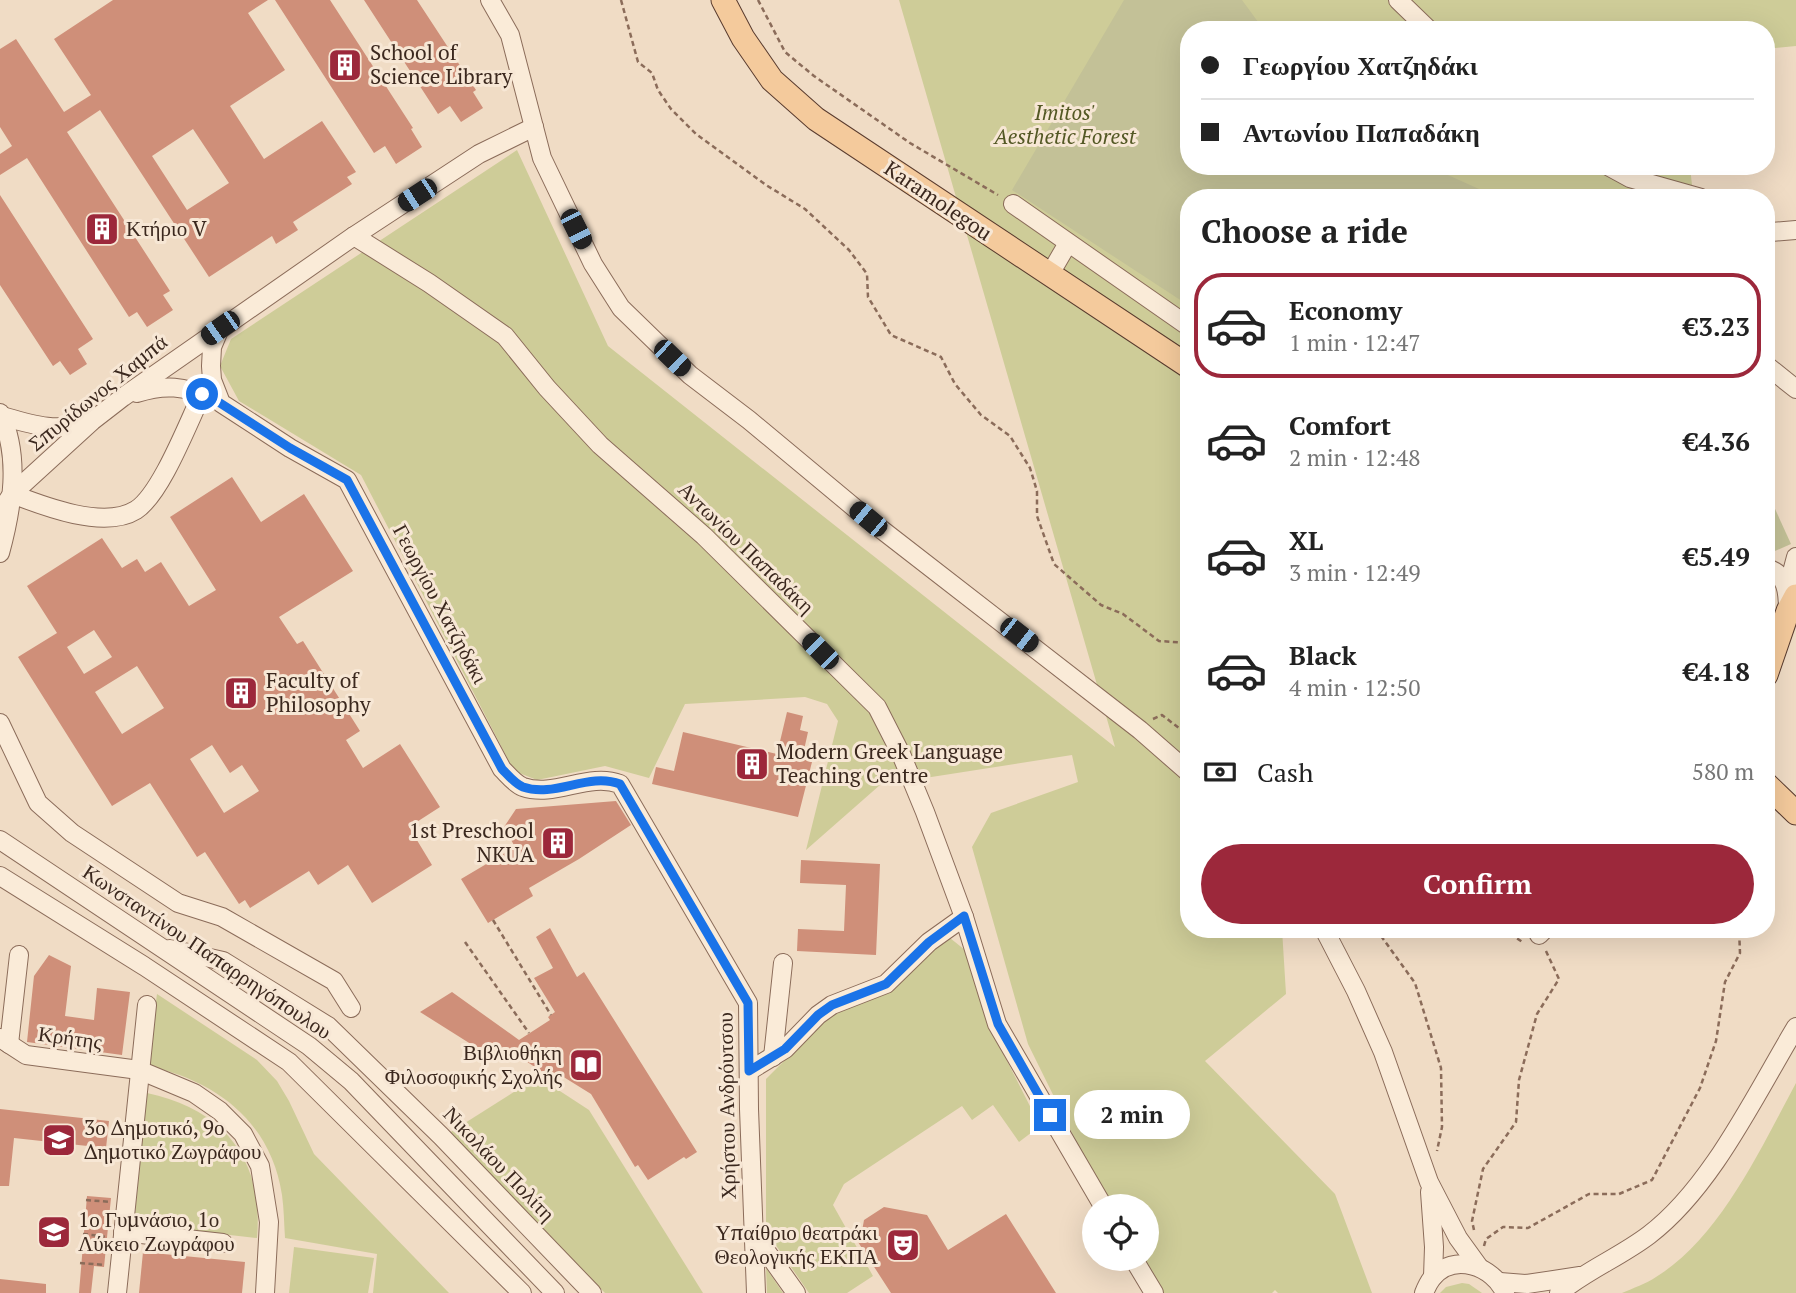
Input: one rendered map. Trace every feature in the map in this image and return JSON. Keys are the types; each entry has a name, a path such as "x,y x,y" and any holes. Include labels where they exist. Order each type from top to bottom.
{"main road":[{"name":"Karamolegou","path":"723,0 743,38 772,80 816,119 1180,361"},
{"path":"1775,638 1791,598"},
{"path":"1775,793 1796,813"}],"street":[{"path":"490,0 510,35 542,158 593,264 621,308 636,325 690,375 749,420 868,519 1140,730 1180,765"},
{"path":"1398,0 1420,21"},
{"name":"Σπυρίδωνος Χαμπά","path":"0,512 12,494 92,421 123,397 354,236 479,154 534,127"},
{"path":"1624,175 1669,189"},
{"path":"1013,204 1180,320"},
{"path":"1775,232 1796,230"},
{"name":"Αντωνίου Παπαδάκη","path":"354,236 429,283 505,336 547,388 600,445 704,537 877,708 901,754 925,811 964,916 998,1024 1096,1194"},
{"path":"1050,274 1068,243"},
{"path":"220,328 212,347 211,366 212,380 220,403"},
{"path":"1775,372 1796,389"},
{"name":"Γεωργίου Χατζηδάκι","path":"123,397 154,387 183,387 202,394 347,480 502,769 521,786 543,789 606,779 620,784"},
{"path":"12,494 43,506 79,515 116,517 136,510 154,492 202,394"},
{"path":"0,553 8,525 12,494 11,451 1,415"},
{"path":"1,415 41,428 72,428 92,421"},
{"path":"1791,598 1796,557"},
{"path":"1775,574 1791,598"},
{"path":"0,723 37,803 72,833 178,903 222,917 334,981 351,1008"},
{"name":"Χρήστου Ανδρόυτσου","path":"620,784 748,1003 756,1293"},
{"name":"Κωνσταντίνου Παπαρρηγόπουλου","path":"0,840 282,1026 351,1081 555,1293"},
{"path":"0,877 144,966 289,1062 522,1293"},
{"path":"749,1071 785,1049 818,1015 832,1005 886,984 929,942 964,916"},
{"path":"1329,938 1383,1052 1429,1182 1458,1238 1479,1267"},
{"path":"144,966 157,945"},
{"name":"Νικολάου Πολίτη","path":"157,945 223,961 328,1026 441,1136 592,1293"},
{"path":"5,1041 19,955"},
{"path":"773,1057 783,963"},
{"path":"117,1293 114,1234 147,1004"},
{"path":"1559,1293 1580,1276 1615,1259 1650,1235 1680,1208 1707,1176 1796,1027"},
{"name":"Κρήτης","path":"5,1041 26,1055 139,1070 194,1093 220,1111 243,1135 260,1166 269,1222 265,1293"},
{"path":"1429,1182 1434,1247 1433,1277"},
{"path":"114,1234 223,1243"},
{"path":"754,1234 796,1293"},
{"path":"1416,1292 1446,1268 1463,1264 1491,1273 1503,1288 1580,1276"},
{"path":"1141,1271 1154,1293"}],"path":[{"path":"621,0 638,62 652,73 658,90 671,109 696,134 766,185 805,209 849,250 867,274 867,297 891,335 941,357 955,384 981,415 1010,436 1030,468 1037,491 1037,516 1054,564 1101,605 1124,614 1159,641 1180,642"},
{"path":"758,0 785,52 814,76 910,143 1013,204"},
{"path":"1140,730 1147,720 1163,715 1180,728"},
{"path":"494,920 551,1015"},
{"path":"1382,938 1415,983 1441,1068 1442,1127 1429,1182"},
{"path":"1517,938 1526,944 1534,938"},
{"path":"1474,1232 1472,1221 1483,1168 1516,1122 1519,1080 1537,1014 1559,979 1544,938"},
{"path":"1479,1267 1486,1239 1503,1227 1528,1227 1589,1194 1619,1194 1652,1180 1700,1088 1716,1041 1726,982 1740,953 1740,938"},
{"path":"465,942 529,1033"},
{"path":"86,1200 109,1202"},
{"path":"83,1234 114,1234"},
{"path":"80,1263 105,1265"}],"green space":[{"name":"Imitos' Aesthetic Forest","path":"899,0 1796,0 1796,46 1775,48 1775,21 1180,21 1180,175 1691,175 1692,189 1180,189 1180,938 1283,938 1286,994 1205,1061 1335,1194 1372,1293 1278,1293 1275,1290 1272,1293 1159,1293 1143,1271 1159,1271 1159,1194 1102,1194 1028,1044 972,847 991,813 1078,782 1072,755 880,785 806,850 838,721 827,704 805,697 685,704 649,778 605,766 537,780 514,771 361,475 239,401 220,366 231,339 517,150 608,346 1115,747"},
{"name":"Imitos' Aesthetic Forest","path":"1124,0 1242,0 1257,21 1180,21 1180,175 1448,175 1479,189 1180,189 1180,300 1012,190"},
{"path":"1775,509 1791,544 1775,551"},
{"path":"950,938 965,950 997,1041 1040,1126 1019,1142 993,1105 972,1120 962,1106 844,1184 833,1205 873,1276 847,1293 809,1293 766,1231 766,1079 807,1033 942,940"},
{"path":"157,994 257,1060 277,1081 314,1154 449,1293 373,1293 377,1254 285,1238 282,1195 276,1169 253,1126 236,1108 196,1082 147,1066"},
{"path":"543,1080 589,1110 703,1293 605,1293 446,1135 528,1083"},
{"path":"1796,1083 1796,1293 1622,1293 1656,1277 1679,1260 1700,1239 1737,1190"},
{"path":"147,1093 197,1111 217,1125 233,1142 245,1162 253,1184 257,1238 134,1224"},
{"path":"294,1247 374,1258 368,1293 289,1293"},
{"path":"766,1268 783,1293 767,1293"},
{"path":"1469,1284 1482,1293 1440,1293 1446,1287"}],"building":[{"path":"113,0 268,0 248,13 285,70 230,106 264,159 322,121 356,172 347,177 352,184 293,222 298,230 276,244 272,236 209,277 100,110 67,132 170,291 163,295 173,310 147,327 137,312 129,317 27,158 0,175 0,154 12,146 0,127 0,49 16,39 64,112 91,95 54,39","holes":["193,129 229,183 187,210 152,156"]},
{"name":"School of Science Library","path":"275,0 330,0 413,128 411,129 422,147 396,164 385,146 374,153"},
{"path":"364,0 417,0 476,90 473,92 483,108 461,122 450,106 438,114"},
{"path":"0,195 93,339 78,349 87,364 70,375 60,361 53,366 0,285"},
{"name":"Faculty of Philosophy","path":"232,477 261,522 304,494 353,571 279,617 297,644 303,641 360,731 346,740 363,768 400,744 440,807 409,827 432,865 372,903 348,865 318,885 309,871 250,908 245,900 239,904 205,852 197,857 150,783 112,806 18,657 57,633 27,586 102,538 122,568 137,559 145,572 161,562 189,606 216,590 170,517","holes":["94,630 112,657 84,674 67,647","137,666 164,708 122,734 95,692","212,745 230,773 242,765 259,791 224,813 190,759"]},
{"name":"Modern Greek Language Teaching Centre","path":"787,712 803,716 800,730 808,732 802,759 812,762 798,817 652,784 656,767 674,771 683,732 777,754"},
{"name":"1st Preschool NKUA","path":"616,801 631,825 529,888 533,896 488,923 461,879 515,847 504,827 516,809"},
{"path":"801,860 880,864 876,955 797,951 798,929 844,931 846,885 800,883"},
{"name":"Βιβλιοθήκη Φιλοσοφικής Σχολής","path":"550,928 577,977 584,972 697,1152 686,1159 684,1157 648,1180 638,1165 635,1167 591,1094 562,1076 556,1081 506,1048 493,1058 420,1012 452,992 519,1040 550,1020 548,1017 555,1012 534,978 553,968 536,937"},
{"path":"49,955 71,966 65,1016 94,1020 97,988 130,992 122,1055 27,1042 34,976"},
{"path":"0,1109 109,1121 106,1148 14,1138 9,1186 0,1186"},
{"path":"87,1196 111,1198 104,1267 94,1266 91,1293 79,1293"},
{"path":"884,1207 927,1215 948,1250 1006,1214 1056,1293 891,1293 858,1242 866,1237 862,1231 864,1220"},
{"path":"143,1252 245,1262 242,1293 139,1293"},
{"path":"0,1279 46,1284 46,1293 0,1293"}],"place":[{"name":"School of Science Library","path":"345,65"},
{"name":"Κτήριο V","path":"102,229"},
{"name":"Faculty of Philosophy","path":"241,693"},
{"name":"Modern Greek Language Teaching Centre","path":"752,764"},
{"name":"1st Preschool NKUA","path":"558,843"},
{"name":"Βιβλιοθήκη Φιλοσοφικής Σχολής","path":"586,1065"},
{"name":"3ο Δημοτικό, 9ο Δημοτικό Ζωγράφου","path":"59,1140"},
{"name":"1ο Γυμνάσιο, 1ο Λύκειο Ζωγράφου","path":"54,1232"},
{"name":"Υπαίθριο θεατράκι Θεολογικής ΕΚΠΑ","path":"903,1245"}],"route":[{"path":"202,394 347,480 502,769 521,786 543,789 606,779 620,784 748,1003 749,1071 785,1049 818,1015 832,1005 886,984 929,942 964,916 998,1024 1050,1115"}]}
